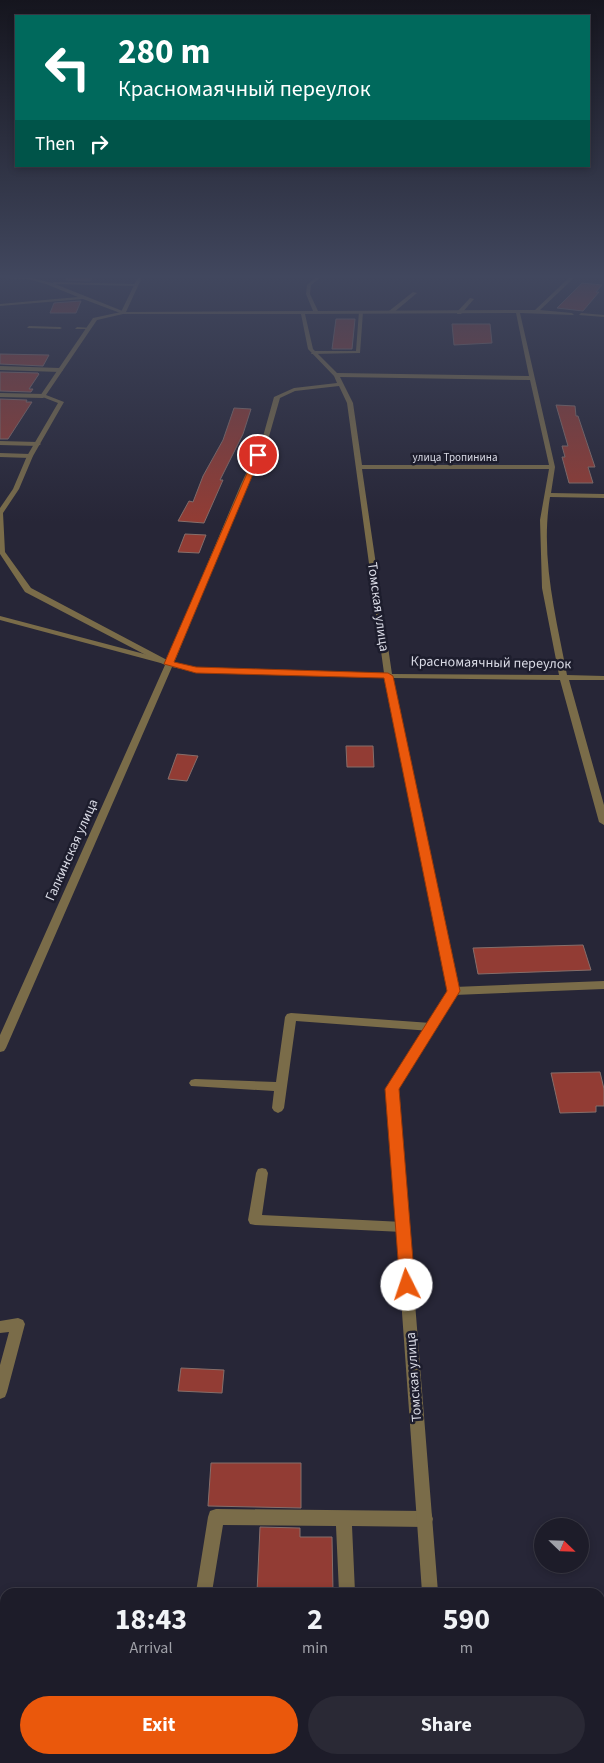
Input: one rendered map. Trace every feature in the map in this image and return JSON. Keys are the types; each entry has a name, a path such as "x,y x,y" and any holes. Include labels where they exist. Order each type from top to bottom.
{"street":[{"path":"43,396 69,357"},
{"path":"317,357 336,375 532,378"},
{"path":"528,357 552,467 543,520 546,588 564,678 604,822"},
{"path":"0,368 60,370"},
{"name":"Томская улица","path":"336,375 350,402 388,676 454,991 392,1089 430,1588"},
{"name":"Галкинская улица","path":"0,1048 169,664 244,484 265,440 277,397 294,390 340,384"},
{"path":"0,395 43,396 61,402 30,456 16,489 0,513 2,552 28,590 169,664"},
{"path":"0,443 38,444"},
{"path":"0,455 30,456"},
{"name":"улица Тропинина","path":"358,467 552,467"},
{"path":"547,494 604,496"},
{"path":"0,618 169,664"},
{"name":"Красномаячный переулок","path":"169,664 196,670 388,676 604,678"},
{"path":"454,991 604,985"},
{"path":"278,1108 291,1017 431,1027"},
{"path":"194,1083 281,1087"},
{"path":"262,1172 254,1220 403,1227"},
{"path":"0,1327 18,1324 0,1392"},
{"path":"205,1588 216,1517 425,1519"},
{"path":"344,1518 347,1588"}],"building":[{"path":"0,357 48,357 43,366 0,364"},
{"path":"0,372 39,374 29,389 33,389 31,392 0,391"},
{"path":"0,399 27,400 26,402 32,402 8,439 0,439"},
{"path":"556,405 575,406 576,416 578,416 595,467 588,467 593,483 569,483 562,457 565,457 562,446 568,446"},
{"path":"234,408 251,409 243,434 220,480 223,480 204,523 178,521 189,501 193,502 203,476 223,440"},
{"path":"185,534 206,535 199,553 178,552"},
{"path":"346,746 373,746 374,767 347,767"},
{"path":"177,754 198,756 187,781 168,779"},
{"path":"583,945 591,970 478,974 473,948"},
{"path":"600,1072 604,1089 604,1106 596,1106 596,1112 560,1113 551,1073"},
{"path":"181,1368 224,1370 222,1393 178,1391"},
{"path":"211,1463 301,1463 301,1508 208,1506"},
{"path":"260,1527 300,1528 300,1537 332,1537 333,1588 257,1588"}],"route":[{"path":"258,455 244,484 169,664 196,670 388,676 454,991 392,1089 407,1285"}]}
